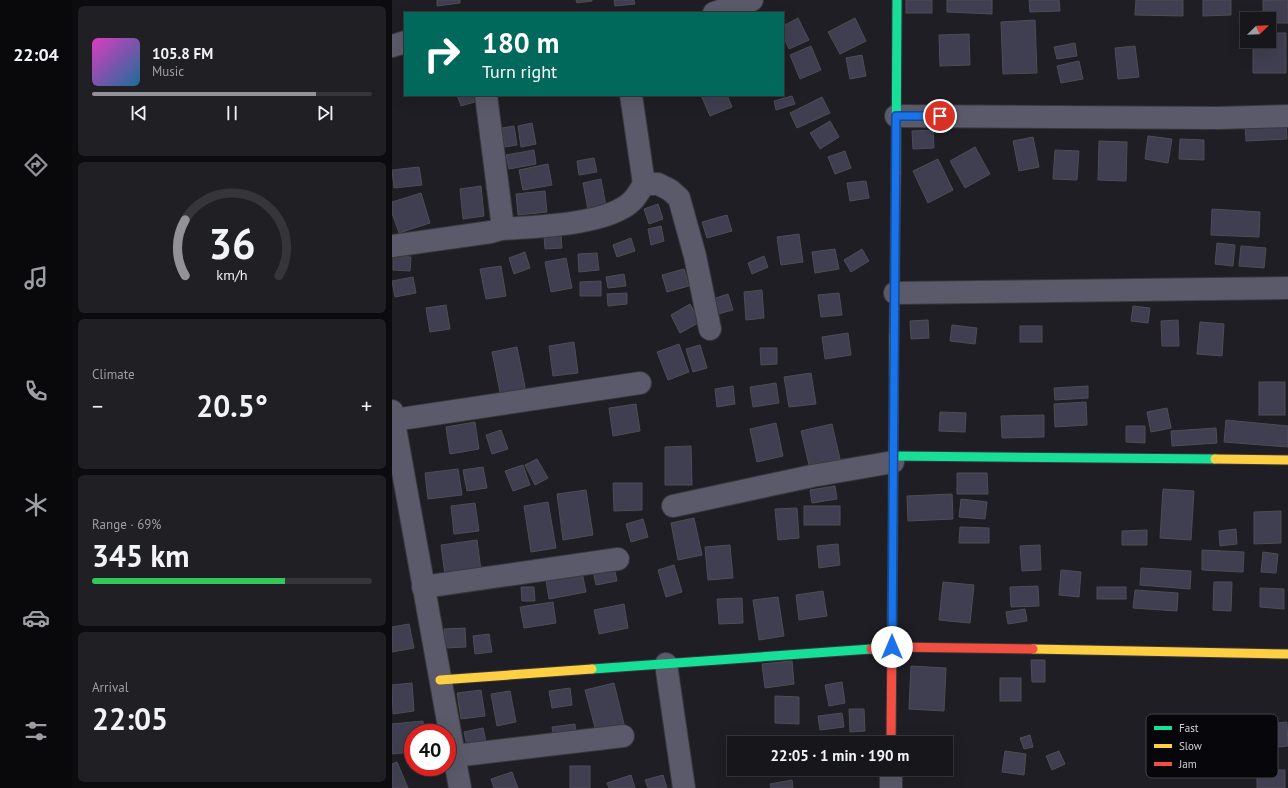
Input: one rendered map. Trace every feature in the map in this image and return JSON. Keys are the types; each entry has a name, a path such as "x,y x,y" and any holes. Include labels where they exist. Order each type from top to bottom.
{"street":[{"path":"717,12 752,0"},
{"path":"759,0 764,12"},
{"path":"891,736 897,0"},
{"path":"392,46 404,42"},
{"path":"486,96 502,220 501,229"},
{"path":"392,246 491,232 501,229 554,225 611,214 631,202 644,184 631,96"},
{"path":"896,116 1218,118 1288,116"},
{"path":"644,184 658,184 670,190 679,198 695,256 710,329"},
{"path":"895,292 1288,288"},
{"path":"448,724 393,416 640,383"},
{"path":"673,506 893,459 1288,460"},
{"path":"423,586 618,559"},
{"path":"440,680 892,647 1288,654"},
{"path":"666,664 684,788"},
{"path":"456,756 623,736"},
{"path":"456,767 460,788"},
{"path":"891,776 891,788"}],"building":[{"path":"437,0 460,0 460,3 437,6"},
{"path":"576,0 592,0 592,1 577,3"},
{"path":"614,0 634,0 635,4 615,6"},
{"path":"906,0 932,0 932,13 906,13"},
{"path":"947,0 992,0 992,14 947,12"},
{"path":"1029,0 1059,0 1060,11 1030,12"},
{"path":"1136,0 1183,0 1183,16 1135,15"},
{"path":"1203,0 1231,0 1231,15 1203,16"},
{"path":"1263,0 1288,0 1288,23 1276,23 1276,12 1263,12"},
{"path":"798,18 809,40 789,49 784,38 784,25"},
{"path":"855,18 866,41 840,54 828,32"},
{"path":"1035,20 1037,73 1003,74 1001,22"},
{"path":"1276,33 1286,33 1286,73 1253,73 1253,48 1276,48"},
{"path":"969,34 970,65 940,66 939,35"},
{"path":"1075,43 1077,56 1057,59 1054,47"},
{"path":"811,46 821,70 800,79 790,55"},
{"path":"1135,46 1139,77 1118,79 1115,48"},
{"path":"862,55 866,76 850,79 846,58"},
{"path":"1079,61 1083,79 1061,83 1057,66"},
{"path":"457,96 476,96 478,101 461,106"},
{"path":"701,96 727,96 732,107 710,116"},
{"path":"792,96 795,104 776,110 774,101"},
{"path":"822,97 830,113 797,128 790,113"},
{"path":"830,121 839,137 820,149 810,133"},
{"path":"1286,122 1287,139 1246,141 1245,124"},
{"path":"532,123 536,144 521,147 518,126"},
{"path":"514,126 517,145 505,147 502,128"},
{"path":"933,130 934,148 913,149 912,131"},
{"path":"1148,136 1172,139 1168,163 1145,159"},
{"path":"1033,137 1039,167 1019,171 1013,141"},
{"path":"1180,139 1204,140 1204,160 1179,159"},
{"path":"1099,141 1127,142 1126,181 1098,180"},
{"path":"975,147 990,174 965,188 950,161"},
{"path":"534,150 536,164 509,169 506,155"},
{"path":"1055,150 1079,151 1077,180 1053,179"},
{"path":"845,151 851,168 835,174 828,157"},
{"path":"594,158 597,172 579,175 577,161"},
{"path":"938,159 953,190 928,203 913,171"},
{"path":"548,164 552,185 523,190 519,170"},
{"path":"419,167 422,185 394,188 392,170"},
{"path":"601,179 606,206 588,210 583,183"},
{"path":"866,181 869,198 850,201 847,183"},
{"path":"481,186 484,216 463,219 460,189"},
{"path":"545,191 547,212 518,215 516,194"},
{"path":"421,193 430,223 399,233 392,213 392,202"},
{"path":"658,204 663,219 649,224 644,209"},
{"path":"1212,209 1260,212 1259,237 1211,235"},
{"path":"727,215 732,231 707,238 702,222"},
{"path":"661,226 664,241 651,245 648,229"},
{"path":"799,234 803,262 781,265 777,237"},
{"path":"561,235 562,248 545,249 544,236"},
{"path":"631,238 635,251 617,257 613,245"},
{"path":"1217,243 1235,245 1233,266 1215,264"},
{"path":"1241,246 1266,248 1264,268 1239,266"},
{"path":"835,249 839,269 815,273 812,252"},
{"path":"862,249 869,261 851,272 844,260"},
{"path":"525,252 530,268 514,274 509,258"},
{"path":"597,253 599,270 579,272 578,254"},
{"path":"393,256 411,257 410,271 393,270"},
{"path":"764,256 768,267 752,274 748,263"},
{"path":"566,258 572,288 551,292 545,262"},
{"path":"501,266 506,296 486,299 480,269"},
{"path":"684,269 689,286 667,292 662,275"},
{"path":"624,274 626,286 608,288 606,277"},
{"path":"413,277 416,293 395,297 392,281"},
{"path":"601,281 601,296 580,296 580,282"},
{"path":"762,290 764,318 746,320 744,292"},
{"path":"627,293 627,304 608,306 607,294"},
{"path":"839,293 842,315 821,317 818,295"},
{"path":"728,294 733,310 714,315 710,300"},
{"path":"690,304 700,322 680,333 671,315"},
{"path":"446,305 450,329 430,332 426,308"},
{"path":"1133,306 1150,308 1148,323 1131,321"},
{"path":"928,320 929,338 911,339 910,321"},
{"path":"1178,320 1179,346 1162,346 1161,321"},
{"path":"1200,322 1224,324 1222,356 1197,354"},
{"path":"952,325 977,328 975,344 950,341"},
{"path":"1020,326 1042,326 1042,342 1020,342"},
{"path":"848,333 851,355 825,359 822,337"},
{"path":"574,342 578,373 553,376 549,346"},
{"path":"679,344 689,372 668,380 657,352"},
{"path":"700,345 707,368 693,372 686,349"},
{"path":"517,347 526,392 501,397 492,352"},
{"path":"760,348 777,348 777,364 761,365"},
{"path":"811,373 816,404 789,407 784,377"},
{"path":"1259,382 1285,382 1285,415 1259,415"},
{"path":"776,383 779,403 753,407 750,387"},
{"path":"733,386 735,404 717,407 715,389"},
{"path":"1088,386 1088,398 1055,400 1054,388"},
{"path":"1086,402 1087,425 1055,427 1054,404"},
{"path":"636,404 640,431 613,436 609,408"},
{"path":"1167,408 1171,428 1151,432 1147,412"},
{"path":"940,412 966,413 965,432 939,431"},
{"path":"1044,415 1044,437 1002,438 1001,416"},
{"path":"1226,420 1288,426 1288,447 1224,442"},
{"path":"475,422 479,449 450,454 446,427"},
{"path":"776,423 783,456 757,462 750,429"},
{"path":"832,424 840,459 809,465 801,431"},
{"path":"1126,426 1145,426 1145,443 1126,442"},
{"path":"1216,428 1217,443 1172,446 1171,431"},
{"path":"501,430 508,449 492,454 486,435"},
{"path":"691,446 692,485 665,485 665,447"},
{"path":"537,459 548,478 535,485 525,465"},
{"path":"523,465 530,485 513,491 505,471"},
{"path":"483,467 487,488 467,491 463,470"},
{"path":"458,469 462,495 428,499 425,473"},
{"path":"957,473 987,473 988,494 957,494"},
{"path":"613,483 642,483 642,510 614,511"},
{"path":"835,486 837,499 812,503 810,490"},
{"path":"1163,489 1194,491 1191,540 1160,538"},
{"path":"586,490 593,535 563,540 557,494"},
{"path":"952,494 953,519 908,521 907,496"},
{"path":"961,499 987,502 985,519 959,517"},
{"path":"548,502 556,548 531,552 524,506"},
{"path":"475,503 479,531 454,534 451,506"},
{"path":"804,506 840,506 840,525 804,525"},
{"path":"797,508 799,538 778,540 775,509"},
{"path":"1281,511 1281,543 1254,544 1254,512"},
{"path":"694,518 702,555 678,560 671,523"},
{"path":"643,519 648,537 631,542 626,524"},
{"path":"960,527 989,528 989,543 959,543"},
{"path":"1236,529 1237,544 1220,546 1219,531"},
{"path":"1147,530 1147,545 1122,545 1122,531"},
{"path":"477,540 481,570 445,575 441,545"},
{"path":"838,544 840,565 819,568 817,546"},
{"path":"730,545 733,578 708,580 705,547"},
{"path":"1040,545 1041,570 1022,571 1020,546"},
{"path":"1202,550 1244,552 1243,572 1202,570"},
{"path":"1263,552 1278,554 1276,573 1261,572"},
{"path":"674,565 682,592 666,597 658,570"},
{"path":"614,567 617,581 596,585 593,571"},
{"path":"1141,568 1191,571 1190,589 1140,585"},
{"path":"1061,570 1081,572 1079,597 1059,595"},
{"path":"582,572 586,592 549,599 546,580"},
{"path":"943,582 974,585 970,623 939,620"},
{"path":"1214,582 1232,582 1231,611 1213,610"},
{"path":"1038,586 1039,606 1011,607 1010,587"},
{"path":"521,587 534,587 535,601 522,601"},
{"path":"1097,587 1126,587 1126,599 1097,599"},
{"path":"1260,588 1284,589 1284,609 1260,607"},
{"path":"1135,590 1178,593 1177,611 1133,608"},
{"path":"823,591 827,616 799,620 796,595"},
{"path":"778,597 784,636 759,640 753,600"},
{"path":"742,598 743,623 719,624 717,599"},
{"path":"553,602 556,623 524,628 520,607"},
{"path":"624,604 628,628 599,634 594,610"},
{"path":"1025,609 1027,621 1008,624 1006,612"},
{"path":"409,624 414,648 392,652 392,627"},
{"path":"465,628 466,647 446,648 444,629"},
{"path":"489,634 492,652 475,654 473,636"},
{"path":"1031,660 1045,660 1045,682 1032,682"},
{"path":"792,661 794,684 765,688 762,664"},
{"path":"911,666 946,668 944,711 909,709"},
{"path":"1000,678 1021,678 1021,701 1000,701"},
{"path":"842,682 845,703 829,706 825,685"},
{"path":"412,683 414,711 393,714 392,685"},
{"path":"614,683 625,728 597,735 585,690"},
{"path":"570,688 572,705 552,708 549,691"},
{"path":"481,690 485,716 461,719 457,693"},
{"path":"510,691 516,722 497,726 491,694"},
{"path":"775,696 799,697 799,724 775,723"},
{"path":"849,709 864,709 865,731 850,732"},
{"path":"842,713 844,727 820,730 818,716"},
{"path":"423,721 423,724 404,724 404,753 392,754 392,724"},
{"path":"1287,722 1288,746 1278,747 1278,723"},
{"path":"575,724 576,738 554,740 552,727"},
{"path":"483,728 487,746 468,750 464,732"},
{"path":"1030,735 1033,747 1024,749 1020,738"},
{"path":"1005,751 1026,754 1024,775 1002,772"},
{"path":"1059,751 1065,764 1052,770 1046,756"},
{"path":"397,762 408,788 392,788 392,764"},
{"path":"570,766 590,766 590,788 570,788"},
{"path":"1278,770 1285,770 1285,788 1257,788 1257,778 1278,778"},
{"path":"512,772 518,788 494,788 491,779"},
{"path":"631,775 635,788 609,788 607,783"},
{"path":"663,775 667,788 648,788 645,780"},
{"path":"792,780 793,788 771,788 770,784"}],"traffic: fast":[{"path":"896,173 897,0"},
{"path":"893,456 1215,459"},
{"path":"592,669 871,649"}],"traffic: slow":[{"path":"893,521 894,335"},
{"path":"1215,459 1288,460"},
{"path":"1033,649 1288,654"},
{"path":"440,680 592,669"}],"traffic: jam":[{"path":"894,335 896,173"},
{"path":"891,736 893,521"},
{"path":"871,649 892,647 1033,649"}],"route":[{"path":"892,647 896,116 940,116"}]}
